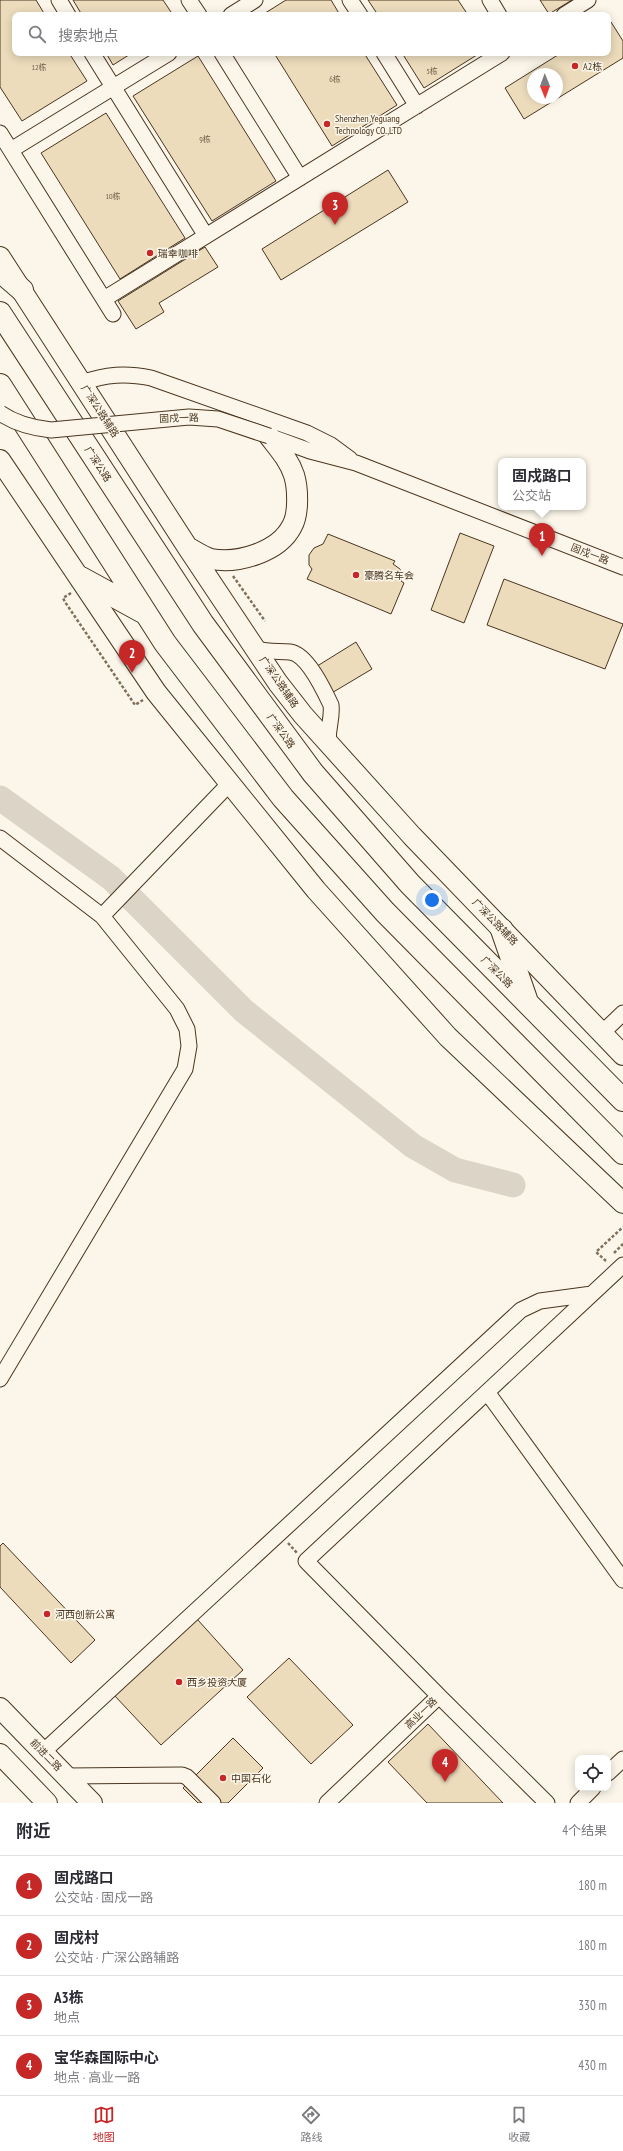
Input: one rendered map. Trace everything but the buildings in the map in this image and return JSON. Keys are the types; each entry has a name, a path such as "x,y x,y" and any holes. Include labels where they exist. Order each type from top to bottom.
{"highway":[{"path":"0,272 22,290"},
{"name":"广深公路","path":"0,313 203,624 313,773 410,884 623,1100"},
{"path":"0,385 165,643 288,803 385,912 623,1153"},
{"path":"78,585 146,614"},
{"path":"502,930 528,1004"}],"main road":[{"name":"广深公路辅路","path":"0,257 188,548 256,649 303,715 329,746 502,930 623,1055"},
{"path":"188,548 210,559 234,560 258,553 279,542 293,526 298,499 294,475 287,458 269,436"},
{"path":"0,460 78,585 156,692 316,890 448,1037 623,1203"},
{"name":"前进二路","path":"0,1708 92,1803"},
{"path":"0,1754 47,1803"}],"street":[{"path":"58,0 66,12"},
{"path":"189,0 197,12"},
{"path":"236,12 255,0"},
{"path":"350,0 358,12"},
{"path":"490,0 497,12"},
{"path":"569,12 588,0"},
{"path":"94,56 206,236"},
{"path":"11,150 164,56"},
{"path":"224,56 300,178"},
{"path":"386,56 417,106"},
{"path":"104,299 497,56"},
{"path":"0,134 113,314"},
{"name":"固戍一路","path":"82,383 114,374 126,374 151,378 307,433 331,445 356,462"},
{"name":"固戍一路","path":"0,413 12,421 33,428 51,430 189,417 218,419 310,451 356,462 623,567"},
{"path":"256,649 279,653 291,652 306,661 331,705 332,712 327,736 329,746"},
{"path":"102,916 140,874 230,783"},
{"path":"0,838 102,916 177,1009 187,1029 188,1046 185,1069 0,1379"},
{"path":"602,1033 623,1013"},
{"path":"439,1696 306,1561 623,1265"},
{"path":"43,1752 521,1310 540,1301 592,1294"},
{"path":"487,1392 623,1580"},
{"name":"高业一路","path":"327,1803 439,1696 547,1803"},
{"path":"611,1770 623,1759"},
{"path":"66,1776 182,1775 187,1777 212,1803"},
{"path":"578,1803 590,1791"}],"path":[{"path":"233,575 265,622"},
{"path":"78,585 63,598 65,602 135,705 145,699"},
{"path":"623,1227 596,1252 605,1262 623,1244"},
{"path":"279,1534 306,1561"}],"waterway":[{"path":"0,798 111,878 244,1011 413,1146 455,1170 513,1185"}],"place":[{"name":"A2栋","path":"575,66"},
{"name":"Shenzhen Yeguang Technology CO.,LTD","path":"327,124"},
{"name":"A3栋","path":"335,225"},
{"name":"瑞幸咖啡","path":"150,253"},
{"name":"固戍路口","path":"542,556"},
{"name":"豪腾名车会","path":"356,575"},
{"name":"固戍村","path":"132,673"},
{"name":"河西创新公寓","path":"47,1614"},
{"name":"西乡投资大厦","path":"179,1682"},
{"name":"中国石化","path":"223,1778"},
{"name":"宝华森国际中心","path":"445,1782"}]}
